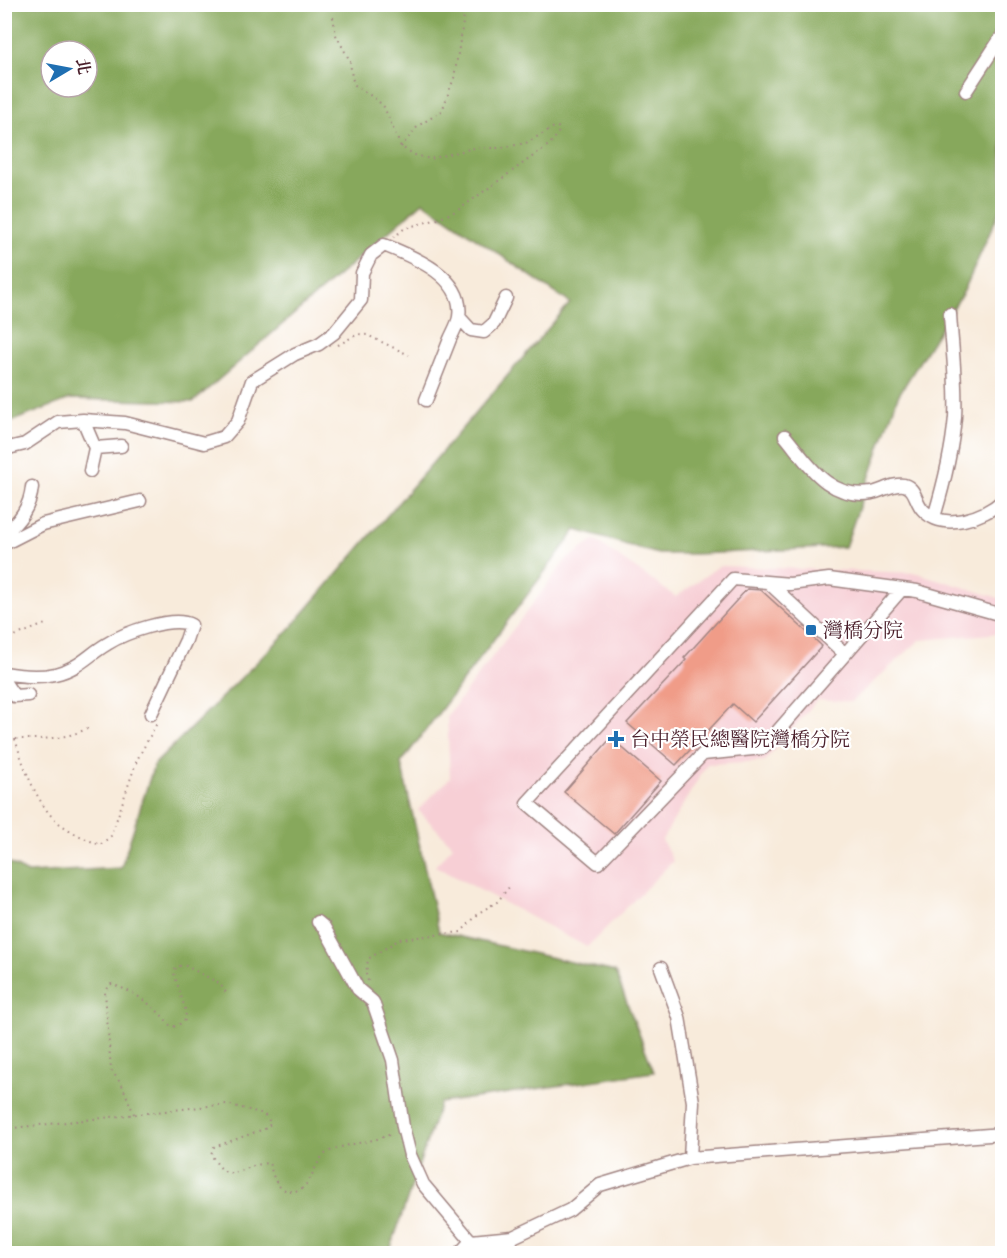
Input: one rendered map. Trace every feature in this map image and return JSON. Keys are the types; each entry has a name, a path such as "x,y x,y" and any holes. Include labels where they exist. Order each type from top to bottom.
{"street":[{"path":"966,91 1002,36"},
{"path":"4,450 25,444 58,422 83,420 125,423 204,443 224,438 238,421 252,381 295,354 319,344 334,333 361,300 362,273 371,255 384,245 406,254 440,274 454,289 458,301 459,317 426,400"},
{"path":"459,317 471,330 484,332 494,323 506,298"},
{"path":"934,517 948,468 955,416 950,314"},
{"path":"83,420 95,448 90,471"},
{"path":"785,436 813,471 843,492 866,493 897,484 904,485 910,488 923,510 934,517 958,522 993,510 1002,501"},
{"path":"95,448 121,446"},
{"path":"4,535 21,519 31,498 32,487"},
{"path":"4,544 43,524 140,501"},
{"path":"902,589 763,748 703,753 598,863 527,803 733,579 790,584 829,579 917,591 1002,615"},
{"path":"769,582 845,654"},
{"path":"4,673 25,677 55,674 82,664 107,644 139,630 184,621 191,625 186,640 151,714"},
{"path":"4,681 14,696 28,694"},
{"path":"318,922 324,927 358,989 373,1002 393,1059 403,1127 410,1155 423,1184 471,1241"},
{"path":"661,968 679,1017 693,1102 690,1158"},
{"path":"459,1254 471,1241 513,1237 570,1210 600,1185 690,1158 1002,1134"},
{"path":"504,1254 513,1237"}],"path":[{"path":"401,147 418,126 442,111 454,78 466,4"},
{"path":"333,17 336,35 350,61 355,85 384,107 401,147 415,155 430,159 474,148 500,148 526,143 556,126 560,128 550,144 458,210 438,219 405,228 384,245"},
{"path":"337,345 358,334 409,355"},
{"path":"4,640 48,623"},
{"path":"15,739 27,775 49,813 79,836 100,844 111,836 137,760 158,723 151,714"},
{"path":"4,738 49,739 81,732 90,727"},
{"path":"373,1002 366,974 368,959 400,939 461,932 480,912 497,903 510,886"},
{"path":"134,1114 123,1085 111,1070 105,992 111,984 161,1012 171,1027 185,1020 186,1012 174,973 176,967 183,965 219,983 228,995"},
{"path":"4,1130 227,1104 264,1114 271,1123 267,1128 214,1147 211,1154 219,1169 225,1173 237,1172 261,1163 269,1163 278,1185 285,1191 294,1191 306,1186 328,1151 380,1140 403,1127"}],"shaded area":[{"name":"台中榮民總醫院灣橋分院","path":"595,540 676,597 719,566 917,573 1002,599 1002,633 920,640 851,702 817,700 765,761 707,764 662,840 673,861 587,947 435,866 453,846 418,810 450,778 447,716 566,560"}],"green space":[{"path":"5,5 1002,5 1002,205 964,291 898,396 845,547 658,554 576,530 401,763 439,932 615,972 654,1072 440,1103 389,1253 5,1253 5,861 28,873 121,868 154,765 288,631 570,303 423,202 193,402 70,399 5,424"}],"building":[{"path":"747,589 761,590 822,646 753,722 733,704 676,765 627,723 686,660 684,658"},
{"path":"611,738 661,781 614,834 564,792"}],"place":[{"name":"灣橋分院","path":"811,630"},
{"name":"台中榮民總醫院灣橋分院","path":"616,739"}]}
